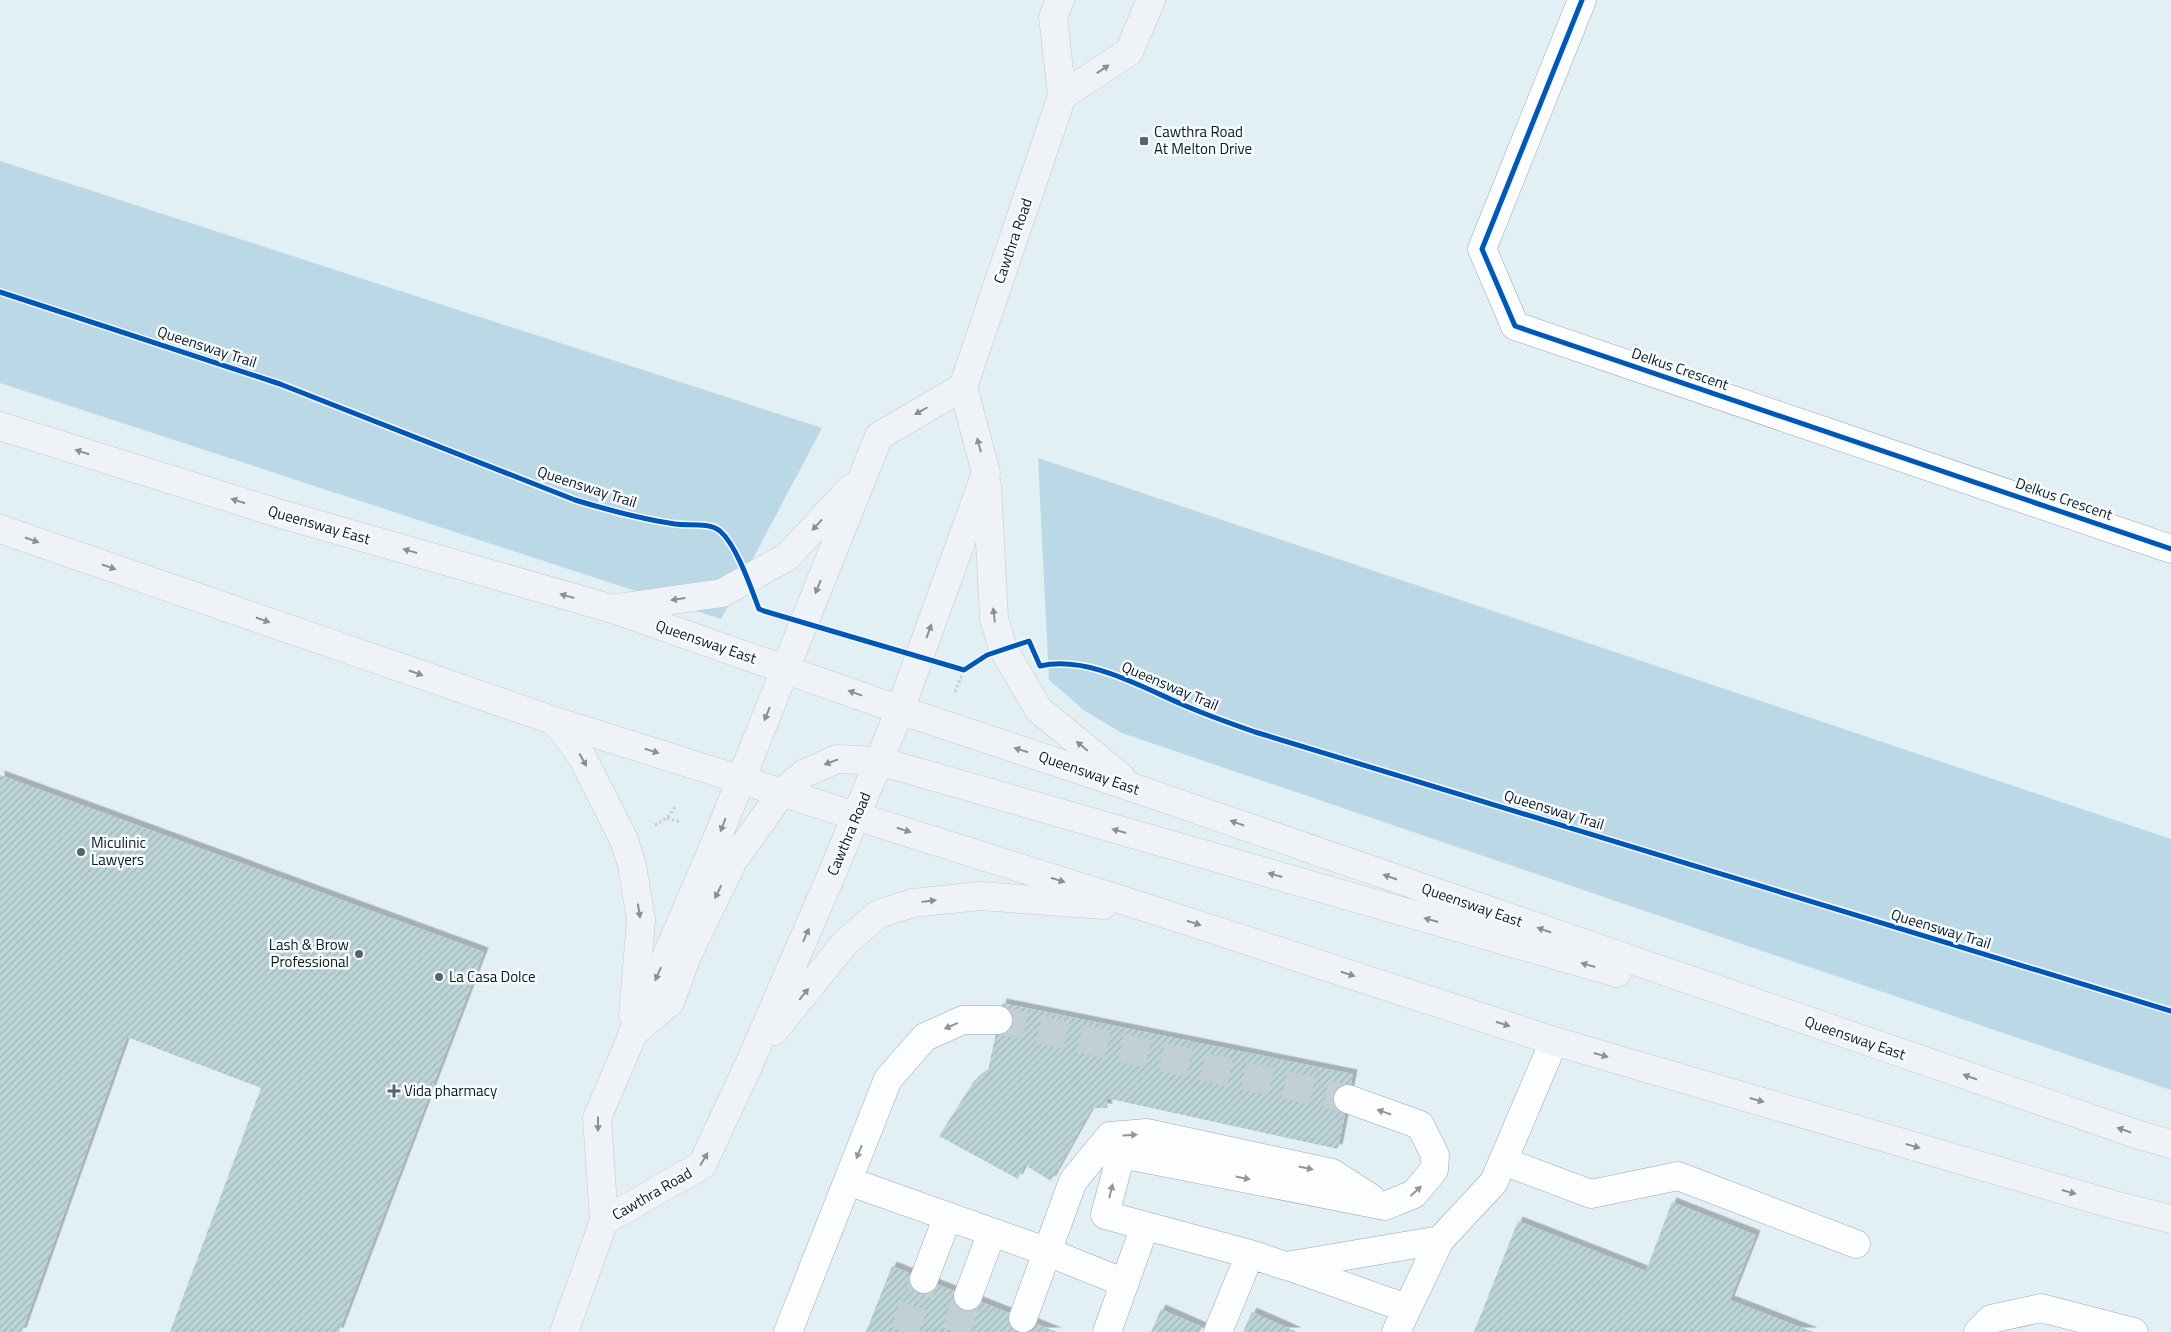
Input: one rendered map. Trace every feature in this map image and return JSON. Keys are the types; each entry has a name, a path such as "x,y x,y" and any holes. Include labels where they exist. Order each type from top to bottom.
{"main road":[{"name":"Cawthra Road","path":"564,1332 604,1221 598,1118 632,1034 719,834 878,436 963,386 1062,96 1053,17 1060,0"},
{"path":"1062,96 1129,52 1151,0"},
{"path":"963,386 986,473 994,618 1003,649 1039,710 1134,788"},
{"name":"Queensway East","path":"0,426 281,514 613,609 900,710 1134,788 1920,1060 2171,1144"},
{"name":"Cawthra Road","path":"604,1221 702,1165 751,1060 857,816 920,657 986,473"},
{"path":"613,609 722,593 762,572 787,556 862,476"},
{"path":"0,529 555,721 1147,908 1554,1041 2099,1200 2171,1219"},
{"path":"555,721 581,755 624,840 632,865 641,920 632,1034"},
{"path":"632,1034 670,1002 686,956 733,861 782,792 805,772 837,758 879,762 1920,1060"},
{"path":"751,1060 844,944 878,914 913,903 980,896 1147,908"}],"street":[{"name":"Delkus Crescent","path":"1582,0 1482,249 1515,326 2171,549"},
{"path":"788,1332 888,1079 925,1037 963,1020 998,1020"},
{"path":"1348,1099 1420,1124 1435,1155 1434,1170 1414,1194 1385,1206 1120,1154 1105,1215 1250,1254 1286,1266 1401,1320 1440,1240 1494,1182 1554,1041"},
{"path":"1023,1318 1073,1181 1110,1136 1147,1133 1332,1173 1385,1206"},
{"path":"1503,1161 1591,1194 1678,1176 1856,1244"},
{"path":"848,1182 1046,1251 1125,1283"},
{"path":"924,1279 948,1216"},
{"path":"1107,1332 1145,1226"},
{"path":"968,1296 992,1232"},
{"path":"1286,1266 1440,1240"},
{"path":"1218,1332 1250,1254"},
{"path":"1978,1332 1992,1319 2042,1308 2134,1332"}],"path":[{"path":"955,692 964,670 987,654 1003,649"},
{"path":"920,657 964,670"},
{"path":"654,826 667,818 675,807"},
{"path":"667,818 681,822"}],"shaded area":[{"path":"0,161 822,428 721,619 0,383"},
{"path":"1038,458 2171,839 2171,1090 1122,733 1085,711 1049,680"}],"building":[{"path":"0,775 484,952 339,1332 170,1332 261,1088 127,1037 22,1332 0,1332"},
{"path":"1002,1003 1353,1074 1338,1149 1106,1098 1108,1108 1092,1108 1051,1181 1025,1165 1018,1179 939,1136 974,1081 988,1071"},
{"path":"1672,1202 1756,1235 1730,1300 1813,1332 1474,1332 1518,1221 1646,1271"},
{"path":"892,1266 924,1279 1057,1332 866,1332"},
{"path":"1161,1309 1202,1327 1200,1332 1151,1332"},
{"path":"1252,1312 1297,1332 1243,1332"}],"tunnel":[{"path":"998,1020 1348,1099"},
{"path":"904,1332 924,1279"},
{"path":"956,1332 968,1296"}],"cycle path":[{"path":"1582,0 1482,249 1515,326 2171,549"},
{"name":"Queensway Trail","path":"0,292 280,384 575,500 650,520 675,524 704,525 715,528 720,531 732,547 743,568 759,609 764,611 964,670 987,655 1029,641 1040,666 1058,664 1077,665 1096,669 1255,732 2171,1011"}],"place":[{"name":"Cawthra Road At Melton Drive","path":"1144,141"},
{"name":"Miculinic Lawyers","path":"81,852"},
{"name":"Lash & Brow Professional","path":"359,954"},
{"name":"La Casa Dolce","path":"439,977"},
{"name":"Vida pharmacy","path":"394,1091"}]}
